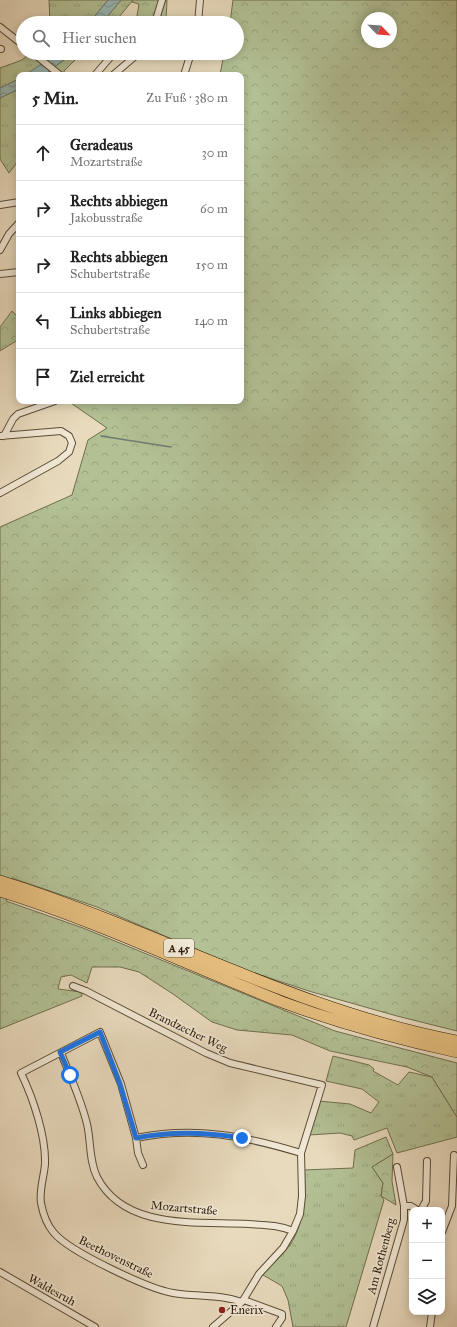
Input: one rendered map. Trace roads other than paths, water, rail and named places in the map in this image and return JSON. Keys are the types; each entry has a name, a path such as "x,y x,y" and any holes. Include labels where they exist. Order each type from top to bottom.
{"highway":[{"name":"A 45","path":"0,881 34,897 310,1012 397,1038 457,1052"},
{"name":"A 45","path":"0,891 34,897 100,915 240,974 323,1006 375,1022 457,1041"}],"street":[{"path":"157,16 162,0"},
{"path":"199,16 200,0"},
{"path":"0,27 16,40"},
{"path":"42,60 56,72"},
{"path":"97,72 108,60"},
{"path":"117,72 131,60"},
{"path":"185,72 189,60"},
{"path":"0,205 16,202"},
{"path":"0,250 9,234 16,226"},
{"path":"0,274 16,272"},
{"path":"2,436 18,414 46,404"},
{"path":"0,493 44,470 69,452 72,443 69,436 61,431 2,436"},
{"name":"Brandzecher Weg","path":"73,986 86,991 206,1053 230,1062 322,1085 301,1153"},
{"path":"60,1052 100,1032 120,1084 136,1138 138,1153 143,1165"},
{"name":"Beethovenstraße","path":"60,1052 21,1073 30,1094 43,1149 45,1164 40,1192 41,1203 48,1225 55,1234 75,1250 157,1289 173,1293 231,1298 282,1314 282,1318 276,1327"},
{"name":"Mozartstraße","path":"60,1052 80,1101 87,1125 92,1164 97,1177 106,1190 117,1201 131,1210 157,1219 274,1226 293,1231"},
{"path":"136,1138 166,1133 214,1133 265,1142 301,1153 302,1196 300,1214 293,1231 283,1248 259,1274 243,1301 213,1327"},
{"path":"445,1224 452,1206 454,1155"},
{"path":"423,1207 426,1201 428,1172 427,1161"},
{"name":"Am Rothenberg","path":"373,1327 401,1234 404,1206 397,1167"},
{"path":"404,1206 412,1207"},
{"name":"Waldesruh","path":"0,1272 94,1327"},
{"path":"430,1327 432,1315"}],"water":[{"path":"108,0 121,0 108,16 95,16"},
{"path":"48,60 64,60 48,72 30,72"},
{"path":"16,80 16,90 0,98 0,88"}],"waterway":[{"path":"101,436 171,447"}],"place":[{"name":"Enerix","path":"222,1310"}]}
